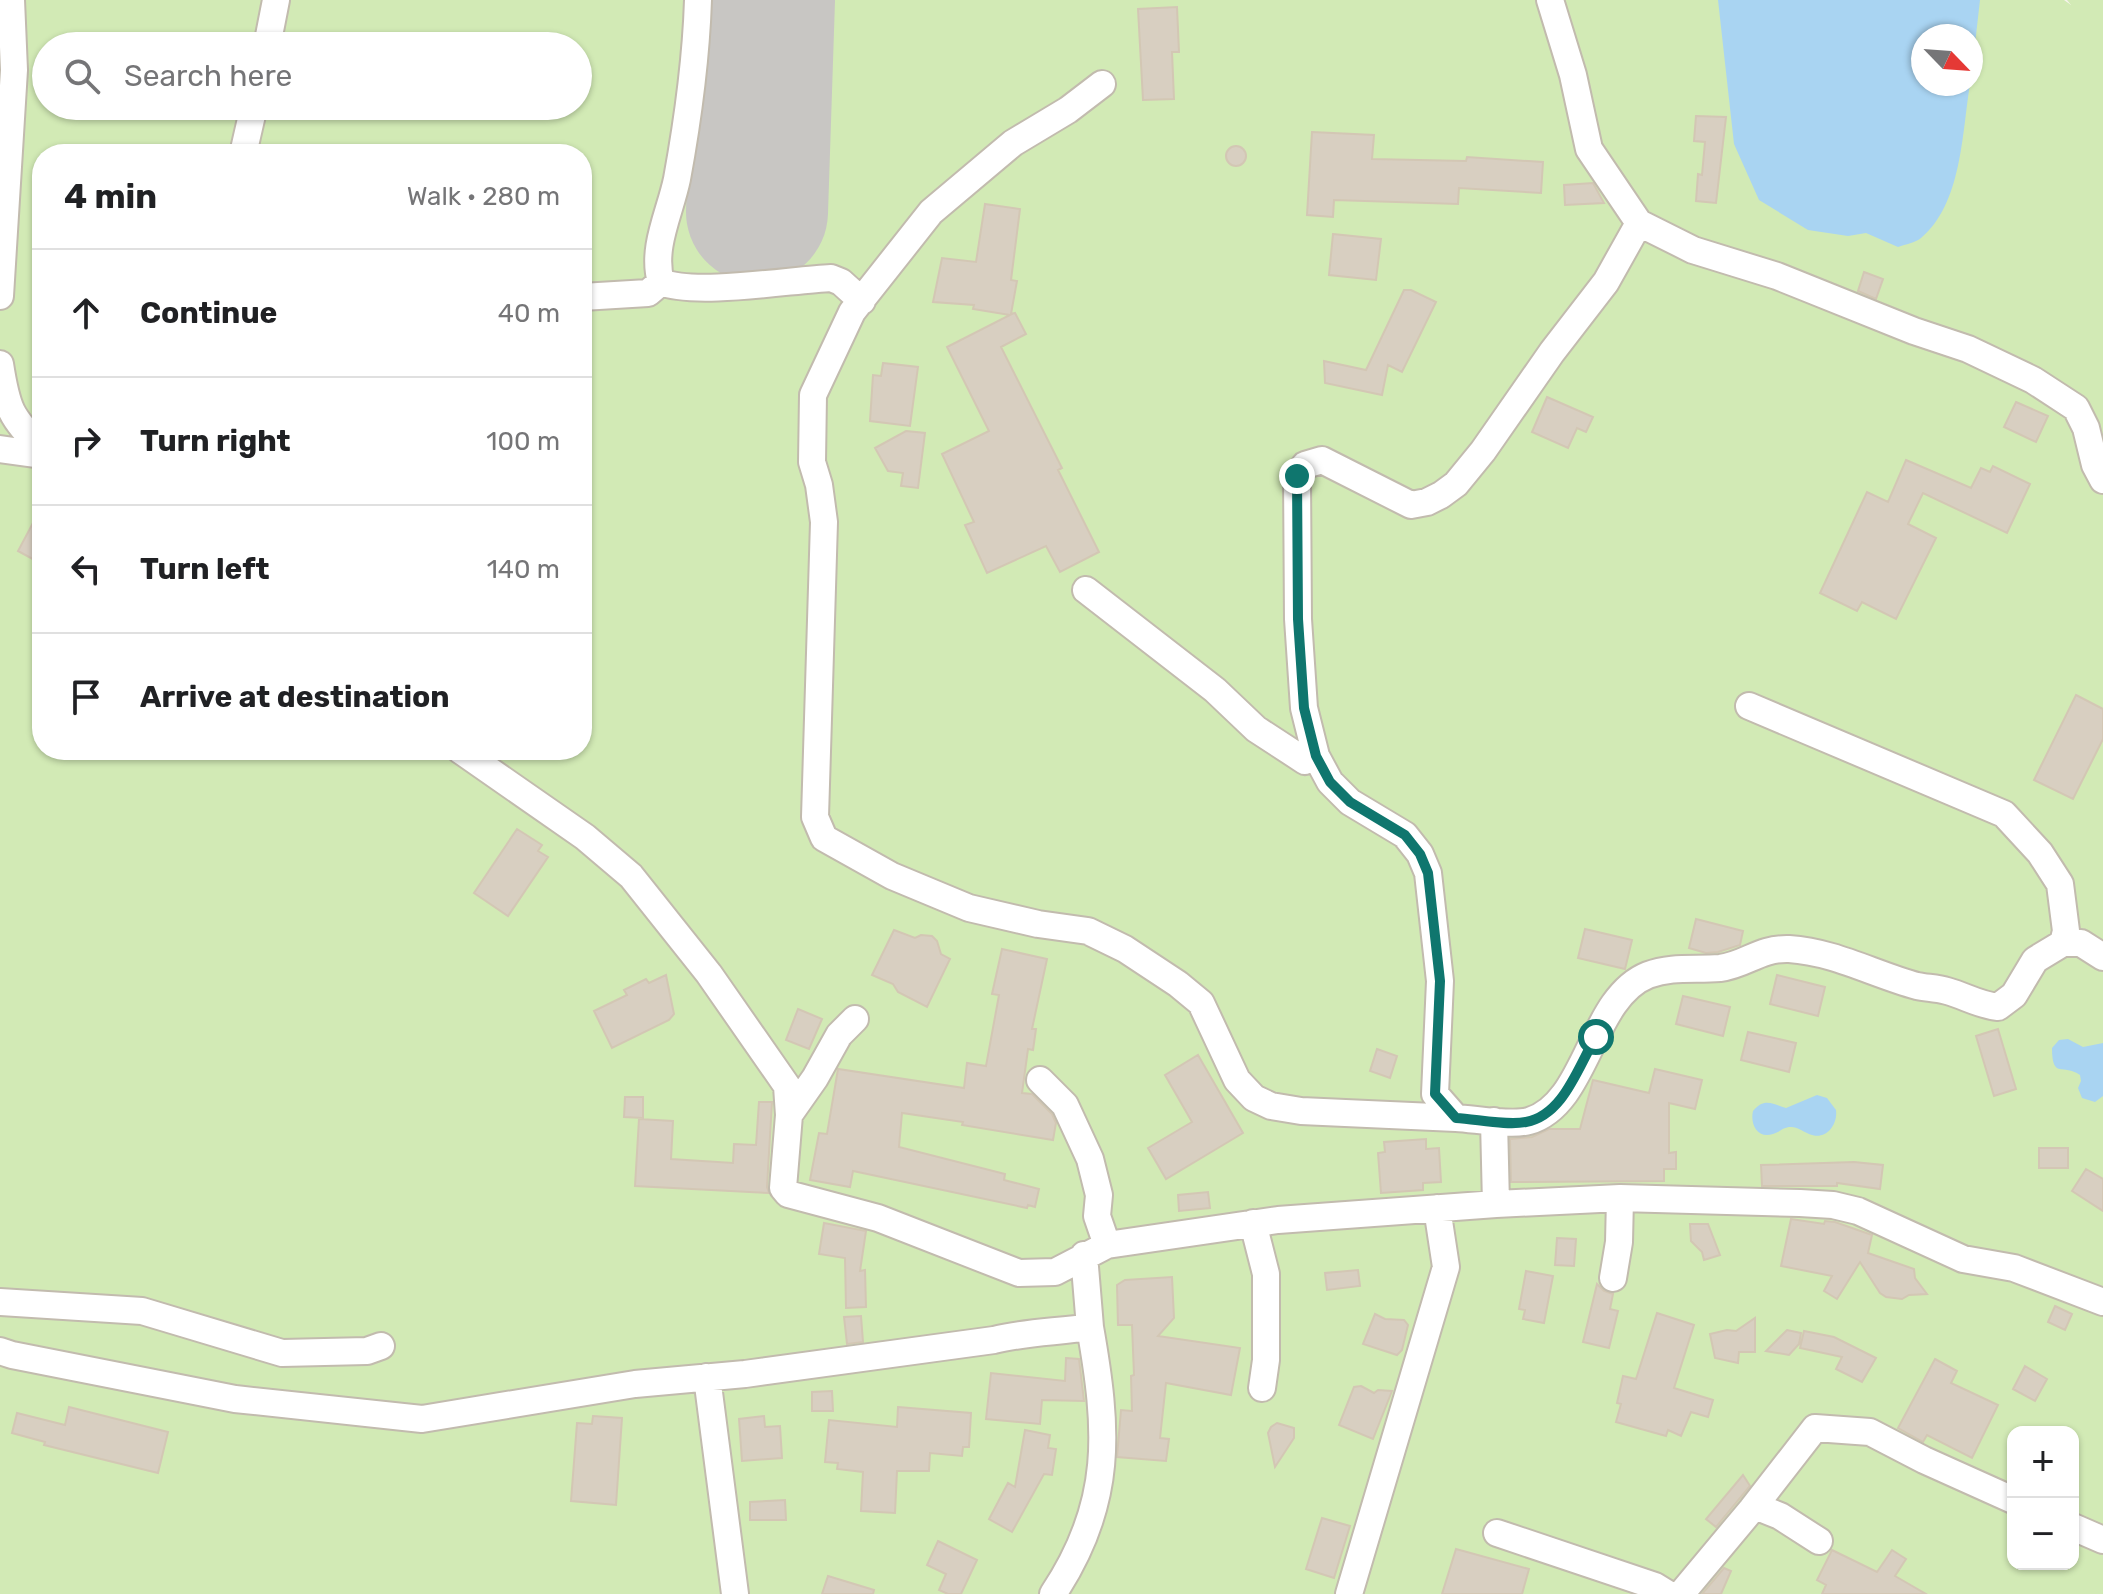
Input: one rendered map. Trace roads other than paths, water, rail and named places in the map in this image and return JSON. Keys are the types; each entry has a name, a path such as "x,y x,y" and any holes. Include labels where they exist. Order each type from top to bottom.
{"street":[{"path":"0,296 14,70 11,0"},
{"path":"270,32 276,0"},
{"path":"661,282 657,267 693,83 698,0"},
{"path":"1550,0 1573,75 1589,149 1639,223 1693,250 1777,276 1901,326 1968,349 2033,380 2076,408 2103,480"},
{"path":"1102,84 1068,110 1013,143 931,212 852,312 813,395 812,462 824,522 815,817 824,838 892,876 969,908 1038,924 1088,931 1125,949 1201,1003 1237,1080 1254,1098 1271,1106 1301,1111 1525,1123 1546,1115 1565,1094 1618,997 1644,977 1670,968 1722,968 1757,953 1785,949 1819,952 1916,985 1948,991 1980,1005 1998,1007 2014,995 2035,960 2063,943 2081,943 2103,957"},
{"path":"245,144 251,120"},
{"path":"1456,1118 1435,1094 1440,981 1428,873 1420,854 1405,835 1350,802 1330,782 1316,756 1304,708 1298,619 1297,476 1305,465 1322,460 1411,505 1427,502 1456,484 1606,282 1639,223"},
{"path":"661,282 670,286 713,287 831,278 841,282 862,301"},
{"path":"592,296 648,293 661,282"},
{"path":"0,364 5,397 15,421 32,441"},
{"path":"0,449 32,451"},
{"path":"1086,590 1215,690 1256,729 1305,761 1316,756"},
{"path":"1749,706 2004,814 2040,853 2060,884 2066,931 2063,943"},
{"path":"474,760 585,837 631,876 755,1037 787,1086 789,1115 783,1188 788,1194 878,1218 1019,1273 1055,1272 1095,1250 1253,1223 1437,1208 1620,1198 1833,1205 1858,1211 1963,1259 2014,1268 2103,1302"},
{"path":"789,1115 815,1078 839,1035 855,1019"},
{"path":"1040,1080 1065,1105 1090,1159 1099,1195 1090,1327 1100,1384 1104,1458 1093,1516 1072,1565 1053,1594"},
{"path":"1494,1121 1496,1204"},
{"path":"1613,1278 1619,1242 1620,1198"},
{"path":"1349,1594 1446,1267 1437,1208"},
{"path":"1253,1223 1266,1274 1266,1360 1262,1388"},
{"path":"0,1302 142,1311 282,1353 367,1351 381,1346"},
{"path":"0,1351 235,1399 422,1419 590,1391 745,1374 994,1340 1019,1333 1090,1327"},
{"path":"707,1377 735,1594"},
{"path":"1681,1594 1815,1428 1870,1432 2009,1498"},
{"path":"1755,1506 1780,1516 1819,1541"},
{"path":"2079,1530 2103,1540"},
{"path":"1497,1533 1655,1586 1668,1594"}],"water":[{"path":"1718,0 1980,0 1977,24 1911,24 1911,96 1968,96 1952,187 1935,224 1921,238 1898,247 1866,233 1848,236 1808,230 1759,200 1734,144"},
{"path":"2068,1039 2083,1047 2103,1043 2103,1096 2095,1102 2082,1098 2078,1088 2080,1075 2054,1064 2052,1048 2059,1040"},
{"path":"1817,1095 1827,1098 1836,1110 1833,1126 1825,1134 1815,1136 1791,1127 1767,1135 1756,1129 1753,1111 1761,1104 1786,1108"}]}
